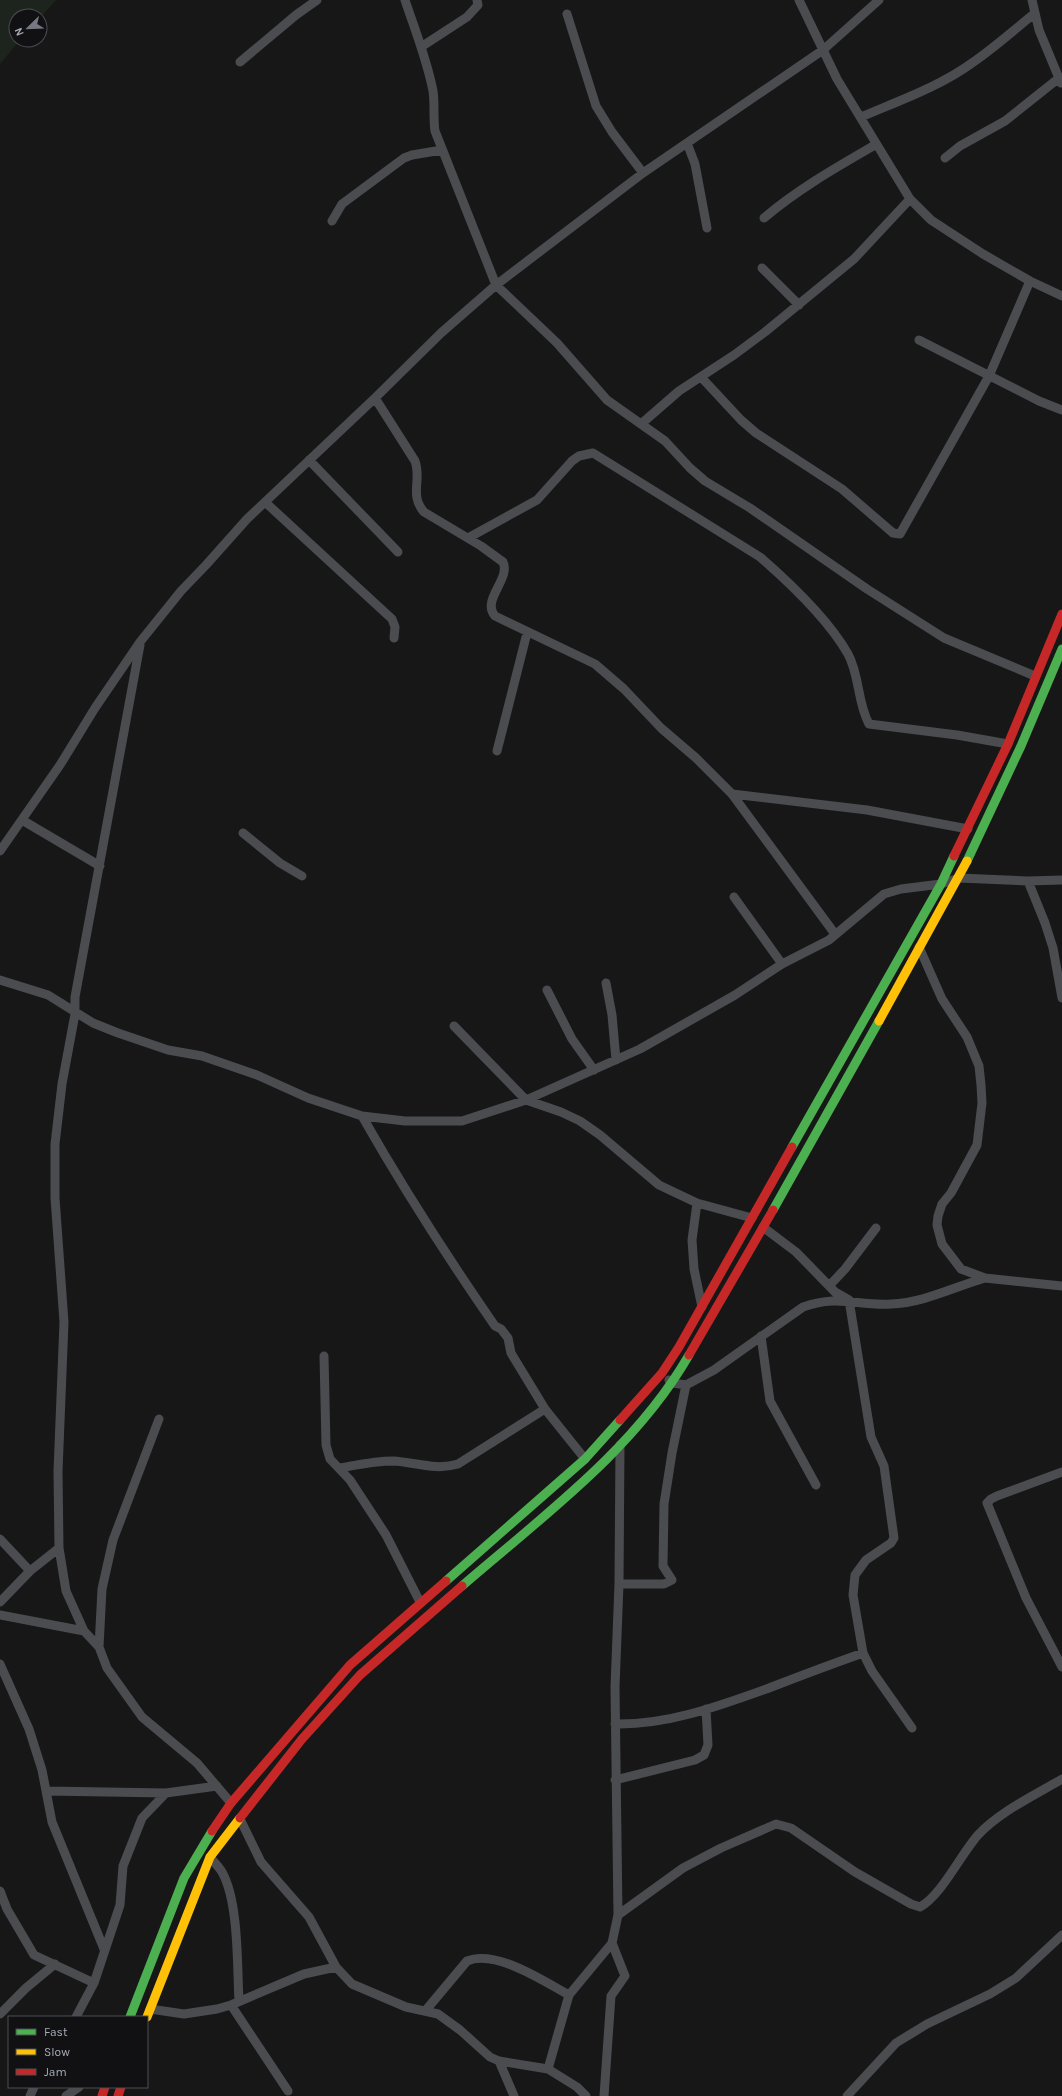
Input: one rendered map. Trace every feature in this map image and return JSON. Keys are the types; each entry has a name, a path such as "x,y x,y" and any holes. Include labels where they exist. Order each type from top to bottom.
{"street":[{"path":"240,62 296,15 317,0"},
{"path":"405,0 421,46 433,93 435,131 496,285 557,343 607,400 665,441 690,468 705,481 750,508 867,589 944,638 1035,676"},
{"path":"421,46 467,17 478,5 477,0"},
{"path":"799,0 837,79 861,117 875,145 910,199 931,220 983,254 1030,281 1062,296"},
{"path":"0,851 60,765 95,708 140,642 181,591 247,519 375,398 441,333 496,285 643,173 823,50 879,0"},
{"path":"945,158 960,146 1010,117 1061,81 1046,49 1032,0"},
{"path":"861,117 950,77 971,64 1035,13"},
{"path":"567,14 596,106 612,132 643,173"},
{"path":"687,143 695,164 707,228"},
{"path":"764,218 786,199 875,145"},
{"path":"332,221 342,204 404,158 412,154 442,150"},
{"path":"641,424 679,391 741,351 854,259 910,199"},
{"path":"762,268 799,305"},
{"path":"701,377 741,420 756,433 842,489 898,535 904,529 989,376 1030,281"},
{"path":"919,340 1039,401 1062,410"},
{"path":"375,398 416,461 418,468 416,500 418,506 424,512 468,538 503,562 505,566 491,605 492,612 495,616 527,633 594,664 613,679 661,728 696,758 732,794 835,934"},
{"path":"468,538 537,500 572,461 586,454 592,453 760,557 773,568 822,619 848,654 858,682 864,715 869,724 957,734 1008,744"},
{"path":"309,460 398,552"},
{"path":"265,502 392,619 395,627 394,638"},
{"path":"130,2016 184,1878 200,1850 231,1803 350,1665 420,1602 586,1459 662,1373 702,1307 941,884 1008,744 1062,614"},
{"path":"497,751 527,633"},
{"path":"140,642 75,997 75,1014 62,1084 55,1144 55,1198 64,1322 58,1471 59,1548 66,1592 84,1631 99,1647 107,1668 142,1717 197,1763 231,1803"},
{"path":"336,1967 304,1974 231,2005 184,2014 148,2013 210,1857 302,1739 360,1675 594,1472 620,1445 673,1382 764,1227 890,1002 919,947 959,878 1014,760 1062,649"},
{"path":"732,794 867,810 968,829"},
{"path":"22,820 100,866"},
{"path":"243,833 280,863 302,876"},
{"path":"0,980 48,995 75,1014 118,1033 168,1050 202,1056 257,1075 308,1098 362,1116 405,1121 452,1123 526,1100 640,1049 735,995 782,964 829,940 884,894 901,889 941,884 959,878 1028,881 1062,880"},
{"path":"1028,881 1045,923 1053,948 1062,998"},
{"path":"734,897 782,964"},
{"path":"919,947 939,993 968,1037 979,1066 981,1085 981,1110 977,1145 951,1193 942,1204 937,1225 942,1244 961,1269 985,1278 1062,1286"},
{"path":"606,982 612,1015 616,1060"},
{"path":"547,990 572,1039 594,1070"},
{"path":"454,1026 526,1100 561,1112 580,1121 600,1135 659,1185 697,1202 752,1218"},
{"path":"362,1116 394,1172 458,1273 495,1326 501,1329 508,1338 511,1353 545,1408 586,1459"},
{"path":"697,1202 692,1240 694,1269 702,1307"},
{"path":"764,1227 796,1252 829,1286 849,1300 871,1437 884,1466 894,1530 894,1538 891,1543 866,1560 855,1575 853,1595 863,1653 872,1671 912,1728"},
{"path":"829,1286 845,1269 876,1228"},
{"path":"662,1373 673,1382 686,1385 714,1370 803,1307 817,1302 849,1300 871,1304 911,1302 985,1278"},
{"path":"761,1336 770,1401 816,1485"},
{"path":"324,1356 326,1445 330,1459 340,1468 386,1535 420,1602"},
{"path":"619,1584 664,1584 672,1580 663,1566 664,1504 672,1453 686,1385"},
{"path":"340,1468 371,1462 394,1461 435,1467 449,1467 458,1464 545,1408"},
{"path":"99,1647 102,1589 113,1540 159,1419"},
{"path":"548,2069 569,1995 612,1943 618,1915 615,1724 619,1584 620,1445"},
{"path":"1062,1472 991,1499 988,1504 1026,1598 1062,1667"},
{"path":"0,1539 30,1571"},
{"path":"0,1602 30,1571 59,1548"},
{"path":"0,1615 84,1631"},
{"path":"615,1724 637,1724 663,1721 706,1709 863,1653"},
{"path":"0,1664 29,1729 42,1770 52,1822 104,1949"},
{"path":"615,1780 695,1760 704,1754 708,1745 706,1709"},
{"path":"618,1915 683,1868 721,1848 776,1824 791,1828 855,1872 910,1904 920,1907 926,1904 942,1885 978,1835 1006,1813 1062,1779"},
{"path":"46,1791 166,1793 217,1786"},
{"path":"77,2016 94,1983 104,1949 120,1905 123,1866 142,1818 166,1793"},
{"path":"240,1819 261,1862 309,1917 336,1967 352,1984 406,2007 426,2010 438,2014 490,2057 500,2061 548,2069 577,2087 586,2096"},
{"path":"210,1857 222,1872 228,1885 233,1909 239,2001"},
{"path":"0,1891 7,1909 34,1955 94,1983"},
{"path":"847,2096 896,2043 927,2024 990,1994 1016,1978 1062,1935"},
{"path":"604,2096 610,1996 625,1976 612,1943"},
{"path":"426,2010 467,1961 476,1958 514,1966 569,1995"},
{"path":"0,2014 26,1988 55,1964"},
{"path":"231,2005 288,2091"},
{"path":"500,2061 514,2096"},
{"path":"66,2096 78,2088"}],"shaded area":[{"path":"0,0 56,0 48,9 8,8 8,48 13,48 0,64"}],"traffic: fast":[{"path":"967,861 1021,746 1062,649"},
{"path":"792,1147 941,884 954,856"},
{"path":"773,1210 879,1021"},
{"path":"462,1586 586,1480 615,1451 642,1421 667,1389 689,1355"},
{"path":"446,1581 585,1459 620,1420"},
{"path":"130,2016 184,1878 212,1831"}],"traffic: slow":[{"path":"879,1021 967,861"},
{"path":"147,2016 210,1857 240,1818"}],"traffic: jam":[{"path":"954,856 1008,744 1062,614"},
{"path":"620,1420 662,1373 679,1347 792,1147"},
{"path":"689,1355 773,1210"},
{"path":"212,1831 231,1803 350,1665 446,1581"},
{"path":"240,1818 302,1739 360,1675 462,1586"},
{"path":"102,2096 105,2088"},
{"path":"118,2096 121,2088"}]}
